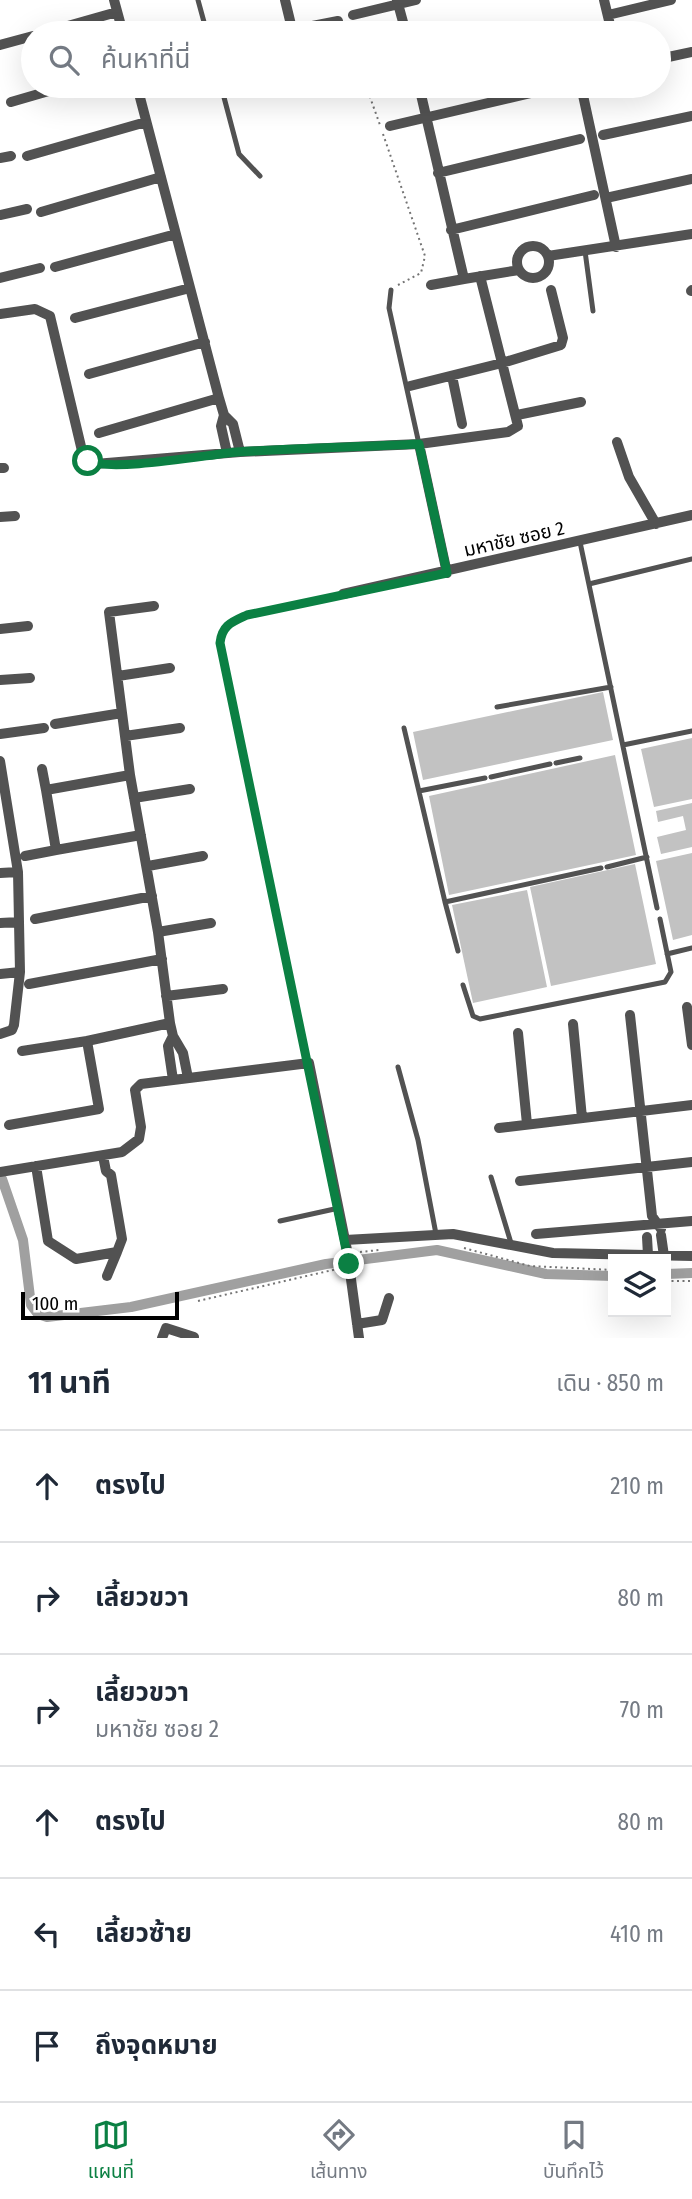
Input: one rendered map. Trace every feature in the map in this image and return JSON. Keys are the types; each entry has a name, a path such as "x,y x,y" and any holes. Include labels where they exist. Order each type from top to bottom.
{"street":[{"path":"114,0 120,21"},
{"path":"285,0 290,21"},
{"path":"353,15 398,2 416,0"},
{"path":"604,0 609,21"},
{"path":"608,15 671,0"},
{"path":"398,2 403,21"},
{"path":"85,21 117,12"},
{"path":"0,45 21,39"},
{"path":"671,56 692,52"},
{"path":"11,102 25,98"},
{"path":"139,98 219,398 224,415 233,424 240,452"},
{"path":"422,98 464,279"},
{"path":"390,126 510,98"},
{"path":"583,98 600,196 617,247"},
{"path":"603,135 692,116"},
{"path":"27,156 146,122"},
{"path":"438,173 580,139"},
{"path":"41,212 161,177"},
{"path":"451,230 600,196 692,179"},
{"path":"0,215 27,209"},
{"path":"55,267 176,234"},
{"path":"548,256 692,234"},
{"path":"529,246 541,247 548,256 549,267 542,275 527,277 519,270 517,258 529,246"},
{"path":"0,278 40,268"},
{"path":"431,285 519,270"},
{"path":"0,314 35,309 50,316 81,447 88,461 95,464 240,452 419,444 508,432 518,426 480,276"},
{"path":"75,318 190,288"},
{"path":"410,386 561,345 563,338 551,290"},
{"path":"89,374 205,342"},
{"path":"452,376 463,425"},
{"path":"99,432 219,398"},
{"path":"517,415 581,402"},
{"path":"224,415 220,426 227,453"},
{"path":"617,442 629,477 656,524"},
{"path":"419,444 447,573"},
{"path":"0,517 15,516"},
{"name":"มหาชัย ซอย 2","path":"344,594 692,516"},
{"path":"154,606 110,612 130,775 148,866 170,1023 173,1036 180,1043 188,1078"},
{"path":"0,629 28,626"},
{"path":"118,676 170,668"},
{"path":"0,680 30,678"},
{"path":"0,734 122,713"},
{"path":"125,736 180,729"},
{"path":"0,761 4,820 18,872 20,972 14,1025 12,1030 0,1034"},
{"path":"42,769 56,850"},
{"path":"46,790 130,775"},
{"path":"134,798 190,789"},
{"path":"25,856 141,835"},
{"path":"148,866 203,856"},
{"path":"0,873 18,872"},
{"path":"35,919 152,896"},
{"path":"0,923 19,922"},
{"path":"158,932 211,923"},
{"path":"29,984 162,960"},
{"path":"0,974 20,972"},
{"path":"166,996 223,989"},
{"path":"687,1007 692,1045"},
{"path":"630,1015 653,1228 663,1254"},
{"path":"22,1051 87,1041 170,1023"},
{"path":"573,1024 582,1118"},
{"path":"518,1033 527,1124"},
{"path":"173,1036 168,1046 173,1080"},
{"path":"9,1125 99,1109 87,1041"},
{"path":"0,1172 122,1152 139,1139 141,1126 135,1090 141,1084 309,1063 339,1208 359,1338"},
{"path":"499,1128 692,1105"},
{"path":"107,1276 121,1239 111,1175 122,1152"},
{"path":"103,1156 106,1171 111,1175"},
{"path":"520,1181 692,1162"},
{"path":"36,1166 48,1241 76,1259 117,1252"},
{"path":"536,1234 653,1228 692,1221"},
{"path":"648,1254 653,1228"},
{"path":"347,1255 436,1234 478,1238 553,1254 608,1255"},
{"path":"671,1256 692,1256"},
{"path":"357,1324 382,1320 389,1298"},
{"path":"162,1338 166,1328 194,1337"}],"lane":[{"path":"198,0 204,21"},
{"path":"224,98 239,154 260,176"},
{"path":"585,251 593,311"},
{"path":"391,290 389,309 419,444"},
{"path":"580,542 657,908"},
{"path":"589,584 692,559"},
{"path":"497,707 611,687"},
{"path":"404,729 458,951"},
{"path":"623,745 692,730"},
{"path":"419,791 580,758"},
{"path":"445,902 647,857"},
{"path":"463,985 473,1016 480,1019 665,982 671,972 660,919"},
{"path":"667,954 692,948"},
{"path":"398,1067 418,1140 436,1234"},
{"path":"491,1177 512,1246"},
{"path":"280,1221 339,1208"}],"path":[{"path":"370,98 425,256 421,273 391,290"},
{"path":"309,1063 220,643 221,631 229,623 247,615 344,594"},
{"path":"459,1247 530,1266 608,1270"},
{"path":"198,1301 347,1255 378,1250"},
{"path":"671,1281 692,1281"}],"building":[{"path":"603,692 613,740 423,780 413,732"},
{"path":"692,738 692,799 654,807 641,749"},
{"path":"615,755 636,855 449,895 429,796"},
{"path":"692,803 692,847 661,854 657,837 686,830 683,816 658,822 656,811"},
{"path":"692,853 692,935 673,940 656,861"},
{"path":"635,864 656,964 551,986 530,887"},
{"path":"527,890 547,987 473,1003 452,905"}],"waterway":[{"path":"2,1179 23,1240 31,1305 38,1314 47,1317 131,1307 326,1264 437,1250 546,1274 608,1276"},
{"path":"671,1274 692,1273"}],"route":[{"path":"88,461 95,464 119,464 240,452 419,444 447,573 247,615 229,623 221,631 220,643 249,770 349,1264"}]}
